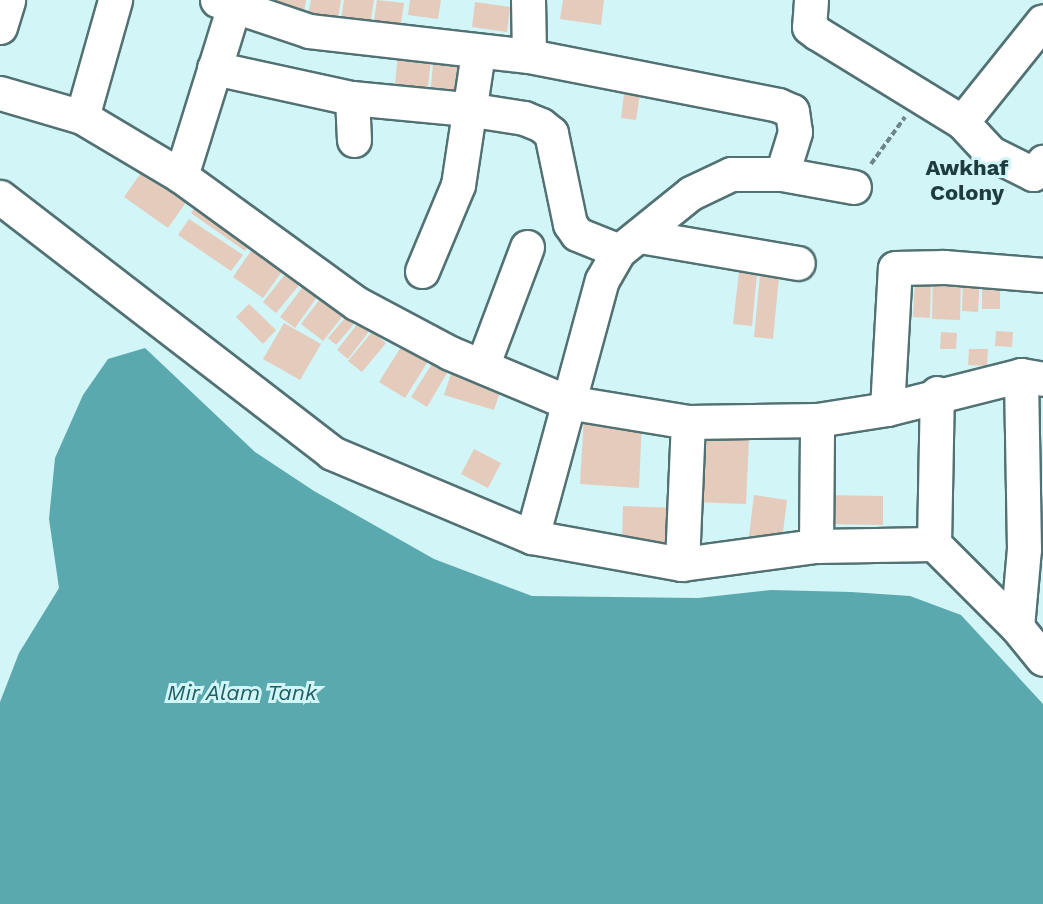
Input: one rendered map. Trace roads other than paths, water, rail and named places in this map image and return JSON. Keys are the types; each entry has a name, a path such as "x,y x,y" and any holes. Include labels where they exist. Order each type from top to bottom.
{"street":[{"path":"0,27 8,0"},
{"path":"82,117 115,0"},
{"path":"528,0 529,56"},
{"path":"811,0 809,27 962,122 991,153 1033,174 1043,162"},
{"path":"181,176 214,68 225,4 309,31 529,56 778,105 792,111 795,132 782,174"},
{"path":"962,122 1043,21"},
{"path":"422,272 458,185 467,109 478,52"},
{"path":"214,68 352,98 467,109 524,118 551,133 570,224 577,234 629,244 798,263"},
{"path":"0,93 82,117 181,176 356,303 450,353 483,364 567,402 688,422 817,420 888,408 937,393 1032,377 1024,549 1017,627"},
{"path":"352,98 354,140"},
{"path":"532,537 567,402 603,280 629,244 691,193 731,174 782,174 854,187"},
{"path":"3,205 332,453 532,537 682,564 816,546 933,544 1017,627 1043,659"},
{"path":"483,364 527,247"},
{"path":"888,408 895,268 944,267 1043,275"},
{"path":"933,544 937,393"},
{"path":"816,546 817,420"},
{"path":"682,564 688,422"}],"water":[{"name":"Mir Alam Tank","path":"145,348 255,452 314,491 434,559 532,596 698,598 771,590 851,592 910,596 961,615 1043,704 1043,904 0,904 0,702 19,653 59,588 49,519 55,458 83,395 108,359"}],"district":[{"name":"Awkhaf Colony","path":"967,180"}]}
